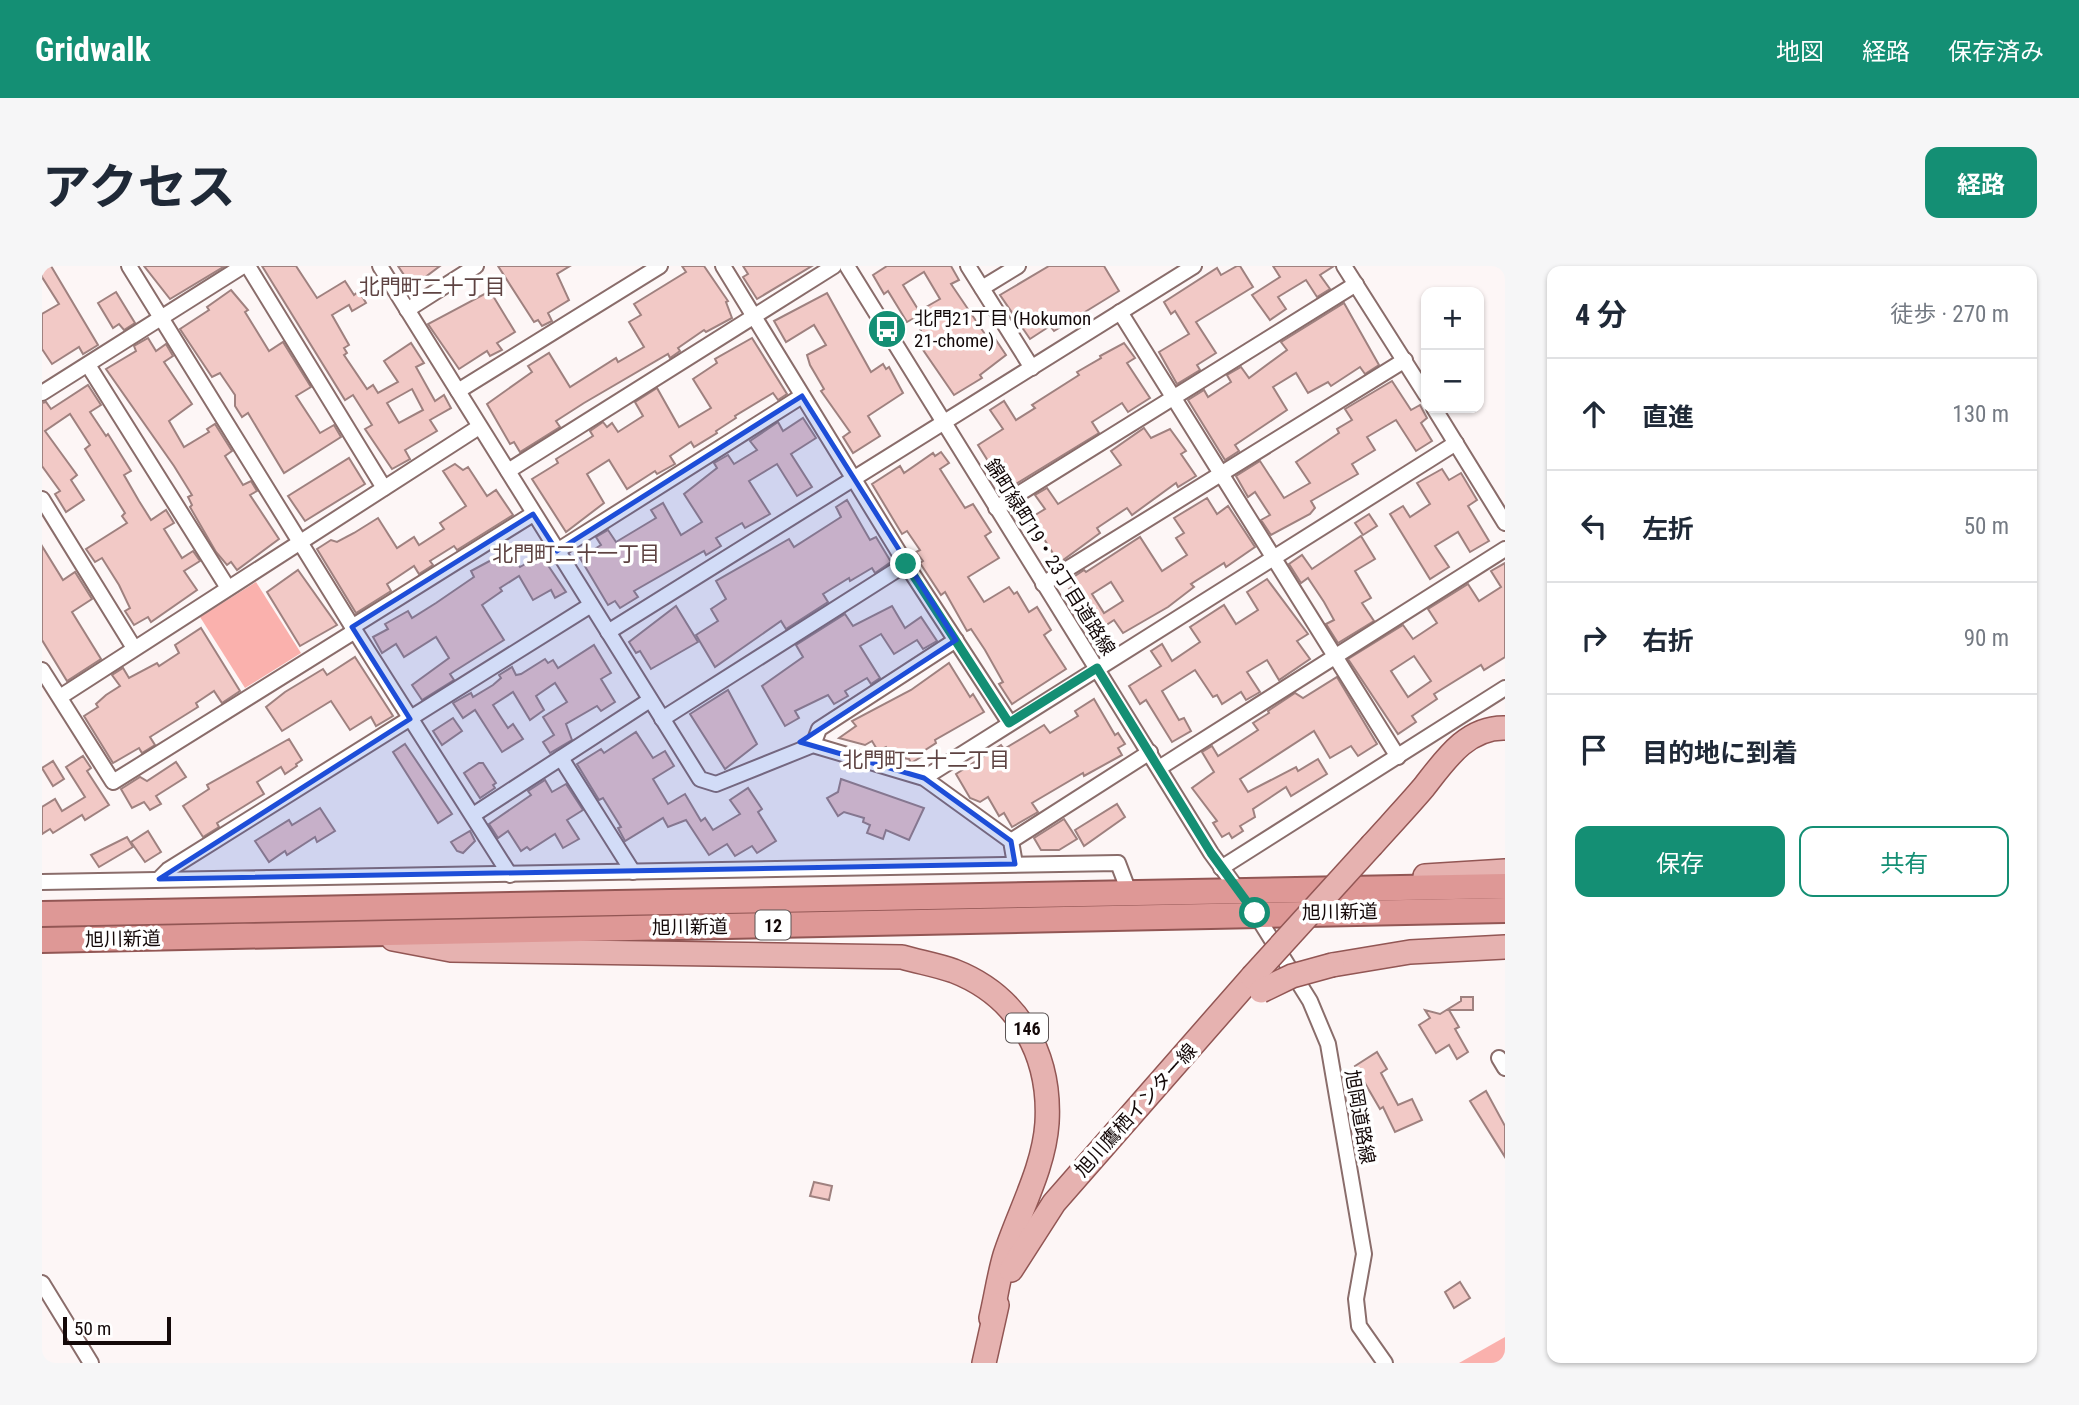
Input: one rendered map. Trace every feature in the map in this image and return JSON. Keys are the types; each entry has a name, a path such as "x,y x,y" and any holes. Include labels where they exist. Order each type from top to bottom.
{"highway":[{"name":"旭川新道","path":"42,914 1505,886"},
{"name":"旭川新道","path":"42,940 366,935 1255,913 1505,910"}],"main road":[{"name":"146","path":"1256,984 1447,756 1472,736 1493,727 1505,728"},
{"name":"146","path":"1424,786 1457,760 1485,744 1505,742"},
{"path":"1286,891 1380,879 1505,871"},
{"name":"146","path":"366,935 451,950 902,957 953,970 984,986 1029,1031 1042,1066 1047,1124 1041,1155 1004,1257 991,1318"},
{"name":"146","path":"1256,984 1332,965 1410,953 1505,947"},
{"name":"旭川鷹栖インター線","path":"984,1363 991,1318 1015,1260 1054,1203 1213,1025 1256,984"}],"street":[{"path":"129,266 353,629 510,875"},
{"path":"42,393 245,266 384,488"},
{"path":"380,266 699,779 716,784 813,746 924,778 1011,841 1015,864"},
{"path":"407,310 476,266"},
{"path":"458,391 660,266"},
{"path":"723,266 906,564 1009,723"},
{"path":"508,471 834,266"},
{"name":"錦町緑町19・23丁目道路線","path":"847,266 996,509 1239,893"},
{"path":"968,266 1032,368"},
{"path":"982,288 1018,266"},
{"path":"608,632 945,424 1194,266"},
{"path":"1344,266 1421,387"},
{"path":"996,509 1356,284"},
{"path":"1120,312 1398,757"},
{"path":"1043,584 1405,360"},
{"path":"88,365 228,588"},
{"path":"557,551 802,396"},
{"path":"1437,413 1505,523"},
{"path":"60,697 480,427"},
{"path":"924,778 1456,443"},
{"path":"42,499 134,648"},
{"path":"42,671 113,782 533,514"},
{"path":"1159,768 1505,549"},
{"path":"662,719 906,564"},
{"path":"159,879 168,870 591,606"},
{"path":"813,746 819,729 956,640"},
{"path":"1221,868 1505,688"},
{"path":"473,815 650,700"},
{"path":"1011,841 1150,752"},
{"path":"561,758 633,872"},
{"path":"42,882 1118,863 1129,892"},
{"name":"旭岡道路線","path":"1239,893 1255,913 1310,1001 1328,1044 1364,1254 1356,1299 1359,1326 1385,1363"},
{"path":"1505,1058 1499,1058 1505,1068"},
{"path":"42,1283 91,1363"}],"highlighted area":[{"path":"802,396 956,640 800,742 924,778 1011,841 1015,864 159,879 410,719 352,627 533,514 557,551"}],"shaded area":[{"path":"256,582 301,653 245,688 200,617"},
{"path":"1505,1337 1505,1363 1459,1363"}],"building":[{"path":"42,266 51,266 98,345 83,354 79,347 52,364 42,349 42,314 59,304 42,277"},
{"path":"144,266 225,266 170,299"},
{"path":"262,266 296,266 317,298 345,281 354,295 359,291 366,303 352,311 349,305 332,315 349,345 344,348 347,353 344,355 367,389 373,385 378,393 398,382 384,361 411,343 424,363 416,367 435,401 444,395 451,408 430,420 437,431 405,450 410,459 392,469 365,429 372,425 353,395 345,400","holes":["412,389 423,410 399,423 387,403"]},
{"path":"398,266 440,266 412,287"},
{"path":"498,266 570,266 557,274 569,300 548,313 552,321 542,326 538,320 534,322"},
{"path":"682,266 704,266 728,301 726,302 732,318 706,332 704,330 678,348 680,351 670,358 668,354 584,403 556,421 560,427 520,452 514,442 510,444 487,404 532,372 528,366 549,353 570,387 616,358 618,362 644,347 629,322 641,315 634,304 686,272"},
{"path":"743,266 812,266 757,299 743,277 748,274"},
{"path":"887,266 951,266 959,280 951,284 991,343 996,340 1006,355 980,375 982,378 954,395 919,344 926,340 914,318 907,322 888,291 884,294 873,275","holes":["924,272 940,299 919,311 903,285"]},
{"path":"1049,266 1104,266 1119,291 1054,331 1050,326 1030,339 1000,295"},
{"path":"1240,266 1253,287 1196,322 1216,353 1197,365 1200,370 1177,384 1159,352 1189,334 1175,311 1171,314 1164,302 1217,268 1221,275"},
{"path":"1273,266 1334,266 1320,275 1330,289 1317,297 1306,280 1278,297 1286,309 1270,320 1252,295 1280,277"},
{"path":"231,290 248,310 245,312 269,351 283,342 311,387 296,396 320,433 334,425 341,437 284,473 248,413 242,417 235,406 235,395 220,373 212,377 180,329 209,310 207,307"},
{"path":"490,291 515,332 497,343 502,350 490,356 487,351 459,369 428,324"},
{"path":"116,292 135,323 124,330 119,324 113,328 98,303"},
{"path":"827,293 871,372 883,364 886,369 889,367 903,393 868,416 880,436 853,453 843,437 850,432 821,391 824,389 807,355 826,345 814,325 786,342 774,321"},
{"path":"1344,303 1379,365 1365,374 1360,367 1331,386 1328,382 1308,393 1296,373 1273,387 1287,410 1235,445 1239,451 1225,460 1188,400 1204,390 1208,397 1231,382 1227,375 1241,367 1249,378 1287,350 1281,342"},
{"path":"148,338 156,351 166,344 173,356 164,362 192,404 169,421 184,447 209,432 207,429 215,424 232,451 225,456 243,485 251,481 257,491 250,495 279,539 237,570 231,562 227,565 216,552 190,507 192,505 188,497 192,495 106,369 136,351 134,346"},
{"path":"752,338 787,394 778,400 773,393 735,416 736,418 716,431 717,433 694,447 691,442 670,456 675,464 657,474 655,471 627,489 609,460 587,474 604,503 566,532 532,479 558,463 556,459 593,436 590,431 603,422 607,427 612,423 618,432 643,416 635,402 657,388 679,427 711,408 693,379 717,363 715,359"},
{"path":"1124,343 1135,358 1127,363 1150,398 1128,412 1122,403 1092,422 1099,433 1006,490 978,445 1003,429 990,410 1004,401 1016,420 1035,408 1032,405 1079,375 1077,372"},
{"path":"1392,381 1411,410 1420,405 1421,413 1424,413 1427,418 1421,423 1432,441 1416,451 1396,420 1367,437 1375,450 1352,464 1358,474 1311,501 1315,508 1310,514 1271,535 1261,520 1270,515 1255,492 1248,497 1236,476 1260,461 1284,498 1310,483 1296,462 1339,433 1337,429 1352,420 1345,409"},
{"path":"88,385 101,405 90,412 106,436 108,434 131,471 124,475 151,520 166,510 174,523 164,529 182,558 193,551 200,561 184,571 197,590 151,622 148,617 134,625 125,611 130,608 102,558 95,562 86,549 127,523 122,516 125,513 85,449 90,445 70,414 45,431 77,475 71,480 84,500 66,512 55,494 60,491 42,466 42,403 46,402 51,409"},
{"path":"803,418 816,438 791,454 812,487 797,496 777,464 749,481 770,514 745,528 742,523 716,538 721,546 706,555 704,551 634,591 638,597 620,608 615,601 608,605 580,558 601,545 596,537 608,530 616,542 656,518 651,510 663,503 681,535 702,522 684,494 717,468 714,463 728,455 734,464 757,450 750,441 778,422 783,431"},
{"path":"1144,428 1151,438 1170,429 1186,451 1181,454 1196,476 1178,487 1176,483 1132,515 1127,508 1097,528 1100,533 1059,563 1041,534 1037,536 1027,520 1045,509 1035,495 1047,488 1058,504 1121,465 1111,451"},
{"path":"941,452 949,463 940,469 965,508 973,504 991,532 985,536 999,558 968,577 984,602 1009,587 1014,594 1017,592 1029,612 1037,607 1051,630 1044,635 1066,669 1012,704 999,684 1003,682 985,650 971,629 967,631 945,592 941,595 920,563 923,561 916,552 920,550 907,531 902,534 872,484 900,466 904,473 933,453 935,456"},
{"path":"349,458 365,484 305,521 288,496"},
{"path":"455,464 463,470 468,467 487,496 496,490 513,515 457,550 454,546 430,561 433,565 419,574 414,566 387,584 391,591 356,613 317,549 331,540 337,542 378,518 397,548 414,537 419,545 444,529 440,523 466,506 443,471"},
{"path":"1442,469 1449,480 1461,473 1477,500 1468,506 1489,541 1470,552 1458,532 1435,546 1449,567 1430,579 1390,514 1403,506 1410,517 1430,504 1417,483"},
{"path":"1207,498 1217,514 1228,506 1255,547 1226,567 1224,563 1191,584 1194,587 1168,607 1123,633 1114,620 1097,631 1069,589 1076,584 1072,578 1140,537 1162,571 1187,555 1176,538 1184,533 1174,518","holes":["1111,582 1123,601 1104,613 1092,594"]},
{"path":"847,500 870,540 876,537 891,562 875,573 872,568 850,581 849,578 823,594 828,602 786,629 781,621 715,667 696,635 718,621 711,609 726,599 716,581 789,539 794,547 841,517 836,507"},
{"path":"1369,514 1377,526 1363,535 1355,523"},
{"path":"1361,536 1375,559 1355,571 1371,598 1362,603 1374,621 1338,643 1326,624 1334,620 1324,602 1308,578 1301,583 1289,564 1302,555 1312,569"},
{"path":"42,546 63,580 75,572 92,599 72,612 101,659 67,681 42,640"},
{"path":"510,550 520,567 541,555 566,592 555,598 551,590 533,600 519,576 500,588 502,591 482,605 504,640 450,674 454,680 422,700 412,685 449,658 436,637 404,657 396,644 382,653 373,637 388,629 385,624 408,611 412,618 436,603 474,577 471,571"},
{"path":"1505,563 1505,657 1484,670 1481,665 1434,694 1437,699 1412,716 1416,722 1398,734 1348,659 1403,625 1413,639 1437,623 1428,609 1468,584 1479,601 1501,587 1491,571","holes":["1414,656 1431,681 1408,697 1391,671"]},
{"path":"298,570 337,625 300,646 267,592"},
{"path":"1267,579 1308,634 1297,641 1310,659 1279,680 1267,660 1247,672 1260,692 1246,700 1241,692 1222,704 1217,695 1213,697 1195,670 1162,691 1179,720 1184,718 1191,731 1172,742 1146,700 1140,704 1129,686 1161,666 1151,651 1162,644 1172,661 1200,642 1190,627 1224,605 1236,624 1258,610 1247,592"},
{"path":"676,606 698,642 651,669 640,651 636,653 629,642"},
{"path":"892,606 905,628 921,617 937,641 923,649 917,640 894,654 881,634 860,646 880,678 871,684 867,678 845,691 848,696 834,704 828,695 795,711 799,718 785,726 762,686 803,657 796,645 845,614 853,626"},
{"path":"201,628 240,691 222,703 214,691 196,703 198,707 150,737 155,745 142,753 139,748 113,763 84,716 120,686 112,675 123,668 129,678 157,663 159,666 179,653 175,645"},
{"path":"594,645 611,673 601,679 615,702 601,711 597,706 566,724 572,740 550,753 543,742 554,735 543,717 567,702 555,683 536,696 544,710 530,720 513,692 493,705 508,728 513,724 523,739 502,752 475,710 463,718 453,703 471,693 473,697 493,685 501,678 499,675 512,667 516,675 521,674 545,659 548,663 553,660 558,668"},
{"path":"355,657 393,716 376,726 371,717 350,730 331,701 282,731 266,707 323,669 327,675"},
{"path":"949,663 970,697 973,694 984,712 935,740 936,743 919,754 921,757 911,763 909,759 891,756 886,747 878,751 872,741 865,745 839,738 856,726 852,721 911,690"},
{"path":"1337,677 1377,744 1358,756 1351,746 1330,758 1314,731 1240,779 1248,792 1296,767 1298,771 1318,759 1327,774 1291,796 1286,787 1253,809 1255,817 1240,826 1243,831 1232,838 1229,833 1222,837 1213,823 1217,821 1192,788 1214,772 1202,752 1212,746 1218,756 1258,730 1253,723 1295,693 1303,698"},
{"path":"728,690 757,744 725,769 690,714"},
{"path":"1094,699 1115,735 1118,733 1125,744 1118,748 1122,755 1084,776 1083,773 1032,803 1038,812 1012,827 1004,813 999,816 988,797 980,802 970,798 956,774 1001,745 1004,749 1044,725 1050,733 1078,716 1075,711"},
{"path":"453,718 462,731 442,745 433,731"},
{"path":"636,732 653,758 665,751 674,766 653,779 668,804 685,794 701,821 705,818 713,830 740,814 730,800 748,788 762,809 758,812 776,841 757,853 752,846 735,856 727,844 709,855 686,820 668,827 663,818 625,841 618,828 621,827 603,798 599,800 577,764 601,749 604,753"},
{"path":"289,739 302,760 297,766 285,774 281,767 257,782 264,794 217,823 219,827 203,837 183,806 209,789 207,785"},
{"path":"405,744 452,814 438,823 393,752"},
{"path":"83,756 91,768 87,771 109,805 85,820 82,815 53,833 50,829 42,834 42,807 55,799 62,811 85,797 66,767"},
{"path":"53,761 64,779 53,786 42,768"},
{"path":"176,762 186,777 156,796 161,804 150,810 144,802 132,808 121,789 140,777 147,781"},
{"path":"483,763 496,783 493,785 495,788 480,798 464,773"},
{"path":"841,779 924,808 909,840 886,830 883,839 867,833 870,825 863,822 864,818 844,812 838,816 827,798 838,792"},
{"path":"545,780 552,792 566,784 583,810 567,820 579,839 563,848 555,834 530,850 527,847 521,851 508,831 498,838 489,824 531,795 528,791"},
{"path":"1117,804 1125,817 1084,846 1075,830"},
{"path":"320,808 335,831 317,842 315,837 287,855 285,851 269,862 255,841 289,820 292,825"},
{"path":"1064,819 1077,839 1059,850 1041,850 1034,838"},
{"path":"148,831 161,852 145,862 131,842"},
{"path":"470,831 475,841 463,853 457,851 451,842"},
{"path":"127,837 133,847 99,867 91,855"},
{"path":"1461,997 1473,997 1473,1010 1449,1010 1459,1027 1455,1029 1468,1052 1457,1059 1449,1045 1436,1053 1419,1025 1430,1018 1425,1010 1440,1014 1461,1001"},
{"path":"1377,1052 1387,1069 1381,1073 1398,1105 1412,1099 1422,1120 1395,1132 1383,1107 1380,1109 1355,1066"},
{"path":"1486,1091 1505,1126 1505,1157 1470,1101"},
{"path":"814,1182 832,1186 829,1200 810,1196"},
{"path":"1460,1282 1470,1298 1454,1308 1445,1292"}],"place":[{"name":"北門21丁目 (Hokumon 21-chome)","path":"887,329"}],"district":[{"name":"北門町二十丁目","path":"432,287"},
{"name":"北門町二十一丁目","path":"576,554"},
{"name":"北門町二十二丁目","path":"926,760"}],"route":[{"path":"906,564 1009,723 1097,668 1211,853 1255,913"}]}
